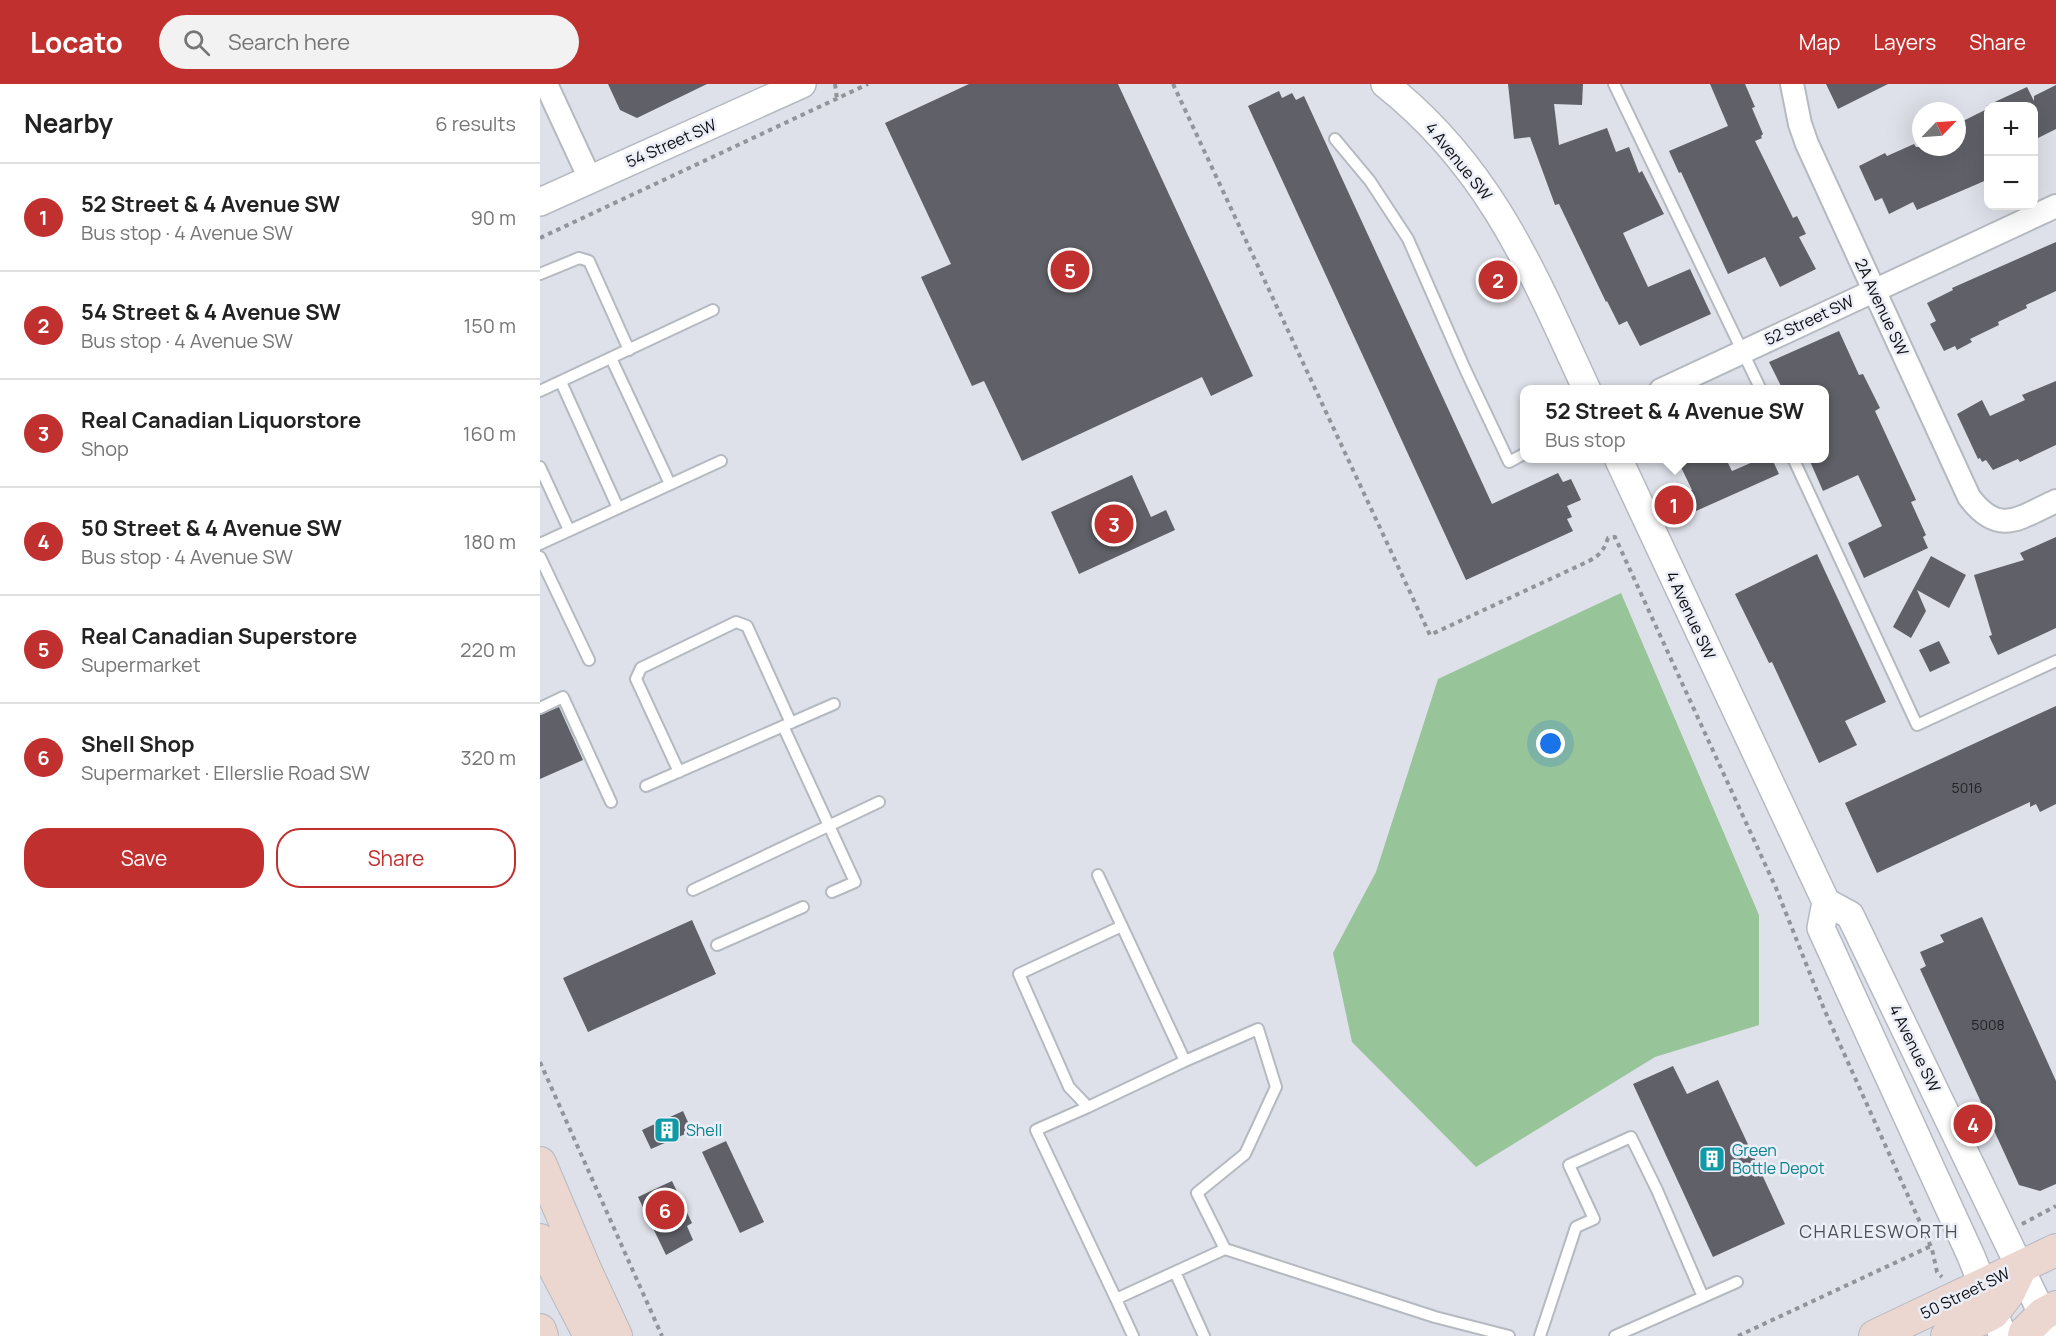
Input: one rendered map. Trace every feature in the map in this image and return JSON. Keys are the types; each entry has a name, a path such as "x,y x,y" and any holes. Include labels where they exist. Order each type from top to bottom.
{"main road":[{"path":"540,1163 616,1336"},
{"path":"540,1240 590,1336"},
{"name":"50 Street SW","path":"2020,1267 2056,1250"},
{"path":"1947,1336 1993,1311 2009,1292 2020,1267"},
{"name":"50 Street SW","path":"1875,1336 1993,1311"},
{"path":"540,1330 542,1336"}],"street":[{"path":"546,84 590,179"},
{"name":"54 Street SW","path":"540,202 802,84"},
{"name":"2A Avenue SW","path":"1792,84 1800,124 1807,144 1969,497 1983,514 1992,519 2011,521 2056,501"},
{"name":"4 Avenue SW","path":"1402,89 1472,171 1496,207 1521,249 1585,385"},
{"name":"52 Street SW","path":"1672,385 2056,206"},
{"name":"4 Avenue SW","path":"1620,463 1826,902 1850,915 2020,1267 2044,1323"},
{"path":"1826,902 1821,928 1971,1256 1993,1311"}],"lane":[{"path":"1614,84 1759,385"},
{"path":"1335,139 1370,181 1408,239 1509,462 1520,456"},
{"path":"540,274 579,258 589,261 629,350"},
{"path":"540,391 713,310"},
{"path":"611,358 670,484"},
{"path":"561,382 618,508"},
{"path":"540,543 721,461"},
{"path":"1795,463 1917,725 2056,661"},
{"path":"540,467 569,530"},
{"path":"540,557 589,660"},
{"path":"679,772 636,680 641,668 736,622 747,626 829,826 855,882 832,892"},
{"path":"540,708 563,697 611,802"},
{"path":"646,786 834,704"},
{"path":"693,890 879,802"},
{"path":"1098,874 1185,1061"},
{"path":"717,945 803,907"},
{"path":"1088,1107 1069,1087 1019,974 1122,926"},
{"path":"1133,1336 1036,1130 1258,1029 1276,1087 1245,1154 1197,1193 1225,1249"},
{"path":"1540,1336 1576,1227 1594,1219 1569,1165 1630,1137 1657,1190 1703,1297"},
{"path":"1116,1299 1225,1249 1436,1317 1509,1336"},
{"path":"1175,1272 1204,1336"},
{"path":"1615,1336 1737,1282"}],"path":[{"path":"835,84 837,99"},
{"path":"540,238 868,84"},
{"path":"1173,84 1430,635 1589,561 1605,549 1608,538 1615,537 1776,888 1820,1000 1931,1246 1936,1272 1941,1275"},
{"path":"540,1062 662,1336"},
{"path":"2027,1221 2056,1206"},
{"path":"1738,1336 1931,1246"}],"green space":[{"path":"1621,593 1759,915 1759,1025 1655,1057 1476,1167 1352,1042 1333,953 1376,872 1438,679"}],"building":[{"path":"608,84 707,84 637,118 620,110"},
{"path":"969,84 1118,84 1253,376 1211,396 1202,377 1022,461 984,381 972,386 921,277 951,264 885,123"},
{"path":"1508,84 1583,84 1582,105 1554,104 1559,145 1607,128 1616,152 1629,147 1639,173 1642,171 1664,214 1623,233 1648,287 1690,269 1711,314 1640,346 1627,321 1619,325 1559,204 1555,205 1530,137 1514,139"},
{"path":"1710,84 1745,84 1763,134 1762,138 1755,141 1793,218 1797,216 1806,234 1799,237 1816,269 1780,287 1765,257 1728,274 1669,151 1728,126"},
{"path":"1826,84 1888,84 1838,109"},
{"path":"2056,85 2056,129 2038,138 2038,102 1995,102 2027,87 2034,101 2034,96"},
{"path":"1279,91 1282,98 1292,93 1296,100 1304,96 1492,504 1558,473 1563,482 1571,479 1581,500 1567,506 1572,517 1567,519 1573,531 1466,580 1248,106"},
{"path":"1984,110 1984,181 1917,210 1913,202 1889,214 1882,198 1875,201 1859,166 1885,153 1887,156 1912,145 1912,156 1966,156 1966,120"},
{"path":"2056,242 2056,291 2026,305 2027,308 1998,322 1999,325 1970,339 1972,342 1957,350 1955,346 1944,351 1930,324 1936,321 1927,303 1953,290 1952,288"},
{"path":"1839,331 1859,375 1863,374 1880,408 1875,411 1916,500 1911,502 1926,535 1923,537 1928,548 1864,578 1848,543 1882,526 1858,475 1823,491 1811,463 1829,463 1829,385 1780,385 1769,362"},
{"path":"2056,381 2056,445 2020,462 2018,459 1993,470 1986,460 1982,462 1980,458 1978,459 1957,414 1982,400 1990,416 2025,400 2022,395"},
{"path":"1679,463 1728,463 1732,471 1751,463 1774,463 1779,474 1696,511 1688,491 1692,490"},
{"path":"1132,475 1151,517 1166,510 1175,530 1079,574 1051,512"},
{"path":"2056,537 2056,628 1998,655 1989,636 1992,635 1974,575 2024,560 2020,553"},
{"path":"1817,554 1886,702 1845,721 1857,745 1819,763 1772,662 1769,663 1735,594"},
{"path":"1931,556 1966,575 1949,608 1917,590 1926,611 1911,638 1893,627"},
{"path":"1939,641 1950,663 1930,672 1919,650"},
{"path":"2056,706 2056,804 2040,812 2036,804 2030,807 2030,802 1877,873 1845,803"},
{"path":"559,707 583,760 540,779 540,715"},
{"path":"1982,917 2056,1081 2056,1184 2040,1191 2019,1185 1920,969 1926,966 1920,952 1944,942 1940,935"},
{"path":"692,920 716,974 588,1032 563,978"},
{"name":"Green Bottle Depot","path":"1673,1066 1687,1094 1718,1080 1785,1224 1713,1257 1633,1084"},
{"name":"Shell","path":"683,1111 692,1131 651,1149 642,1130"},
{"name":"Shell","path":"726,1141 764,1222 740,1233 702,1152"},
{"path":"672,1181 692,1223 687,1226 693,1240 666,1255 638,1197"}],"place":[{"name":"Real Canadian Superstore","path":"1070,270"},
{"name":"54 Street & 4 Avenue SW","path":"1498,280"},
{"name":"52 Street & 4 Avenue SW","path":"1674,505"},
{"name":"Real Canadian Liquorstore","path":"1114,524"},
{"name":"50 Street & 4 Avenue SW","path":"1973,1124"},
{"name":"Shell","path":"667,1130"},
{"name":"Green Bottle Depot","path":"1712,1159"},
{"name":"Shell Shop","path":"665,1210"}],"district":[{"name":"CHARLESWORTH","path":"1879,1232"}]}
